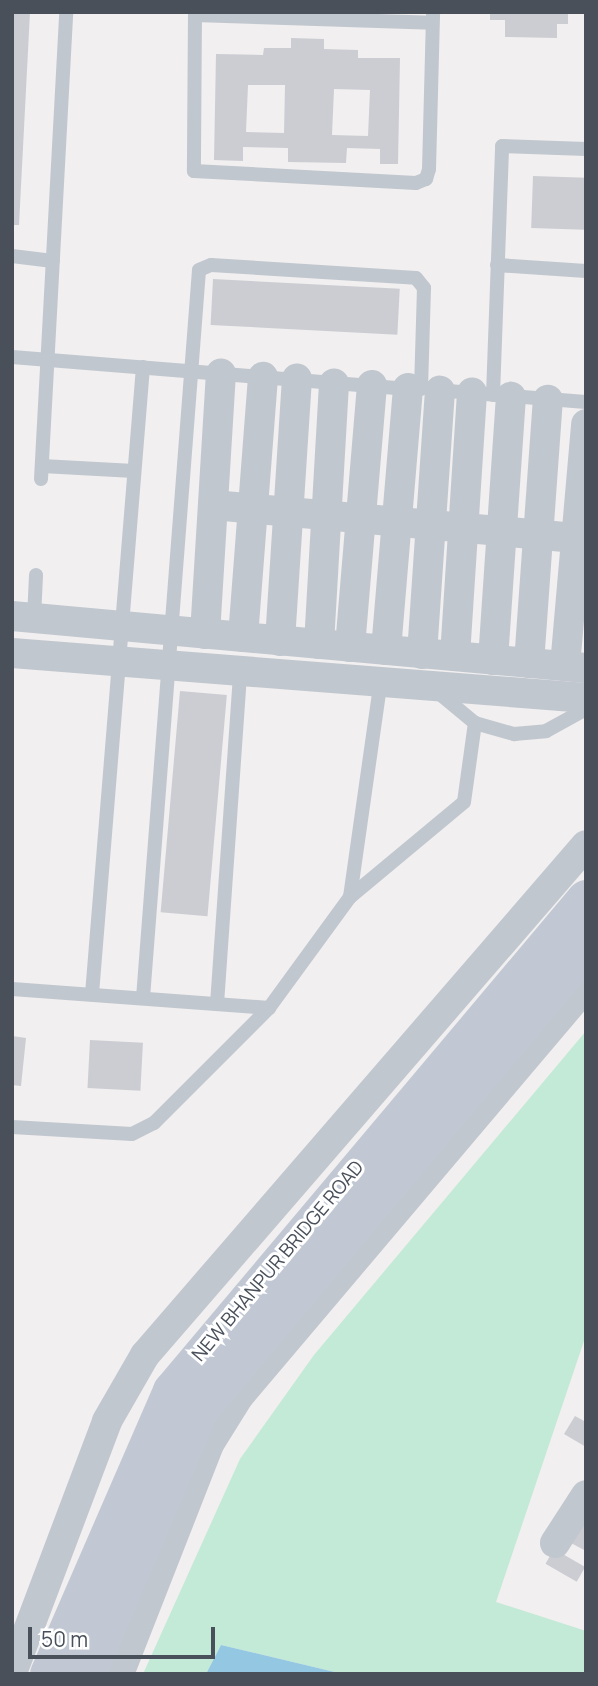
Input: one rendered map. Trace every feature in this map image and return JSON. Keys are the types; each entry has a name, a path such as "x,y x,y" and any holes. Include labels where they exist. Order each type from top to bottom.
{"street":[{"path":"205,634 221,373"},
{"path":"243,637 262,377"},
{"path":"280,641 297,379"},
{"path":"318,644 334,383"},
{"path":"350,647 372,386"},
{"path":"386,650 397,521 423,389"},
{"path":"422,653 431,525 423,389"},
{"path":"455,656 464,528 492,395"},
{"path":"492,395 502,531 493,660"},
{"path":"529,663 548,400"},
{"path":"23,617 575,667 586,424"},
{"path":"213,505 581,538"},
{"path":"12,653 380,685 586,698"},
{"path":"12,1672 107,1421 145,1355 586,845"},
{"name":"NEW BHANPUR BRIDGE ROAD","path":"87,1674 172,1391 217,1331 586,898"},
{"name":"NEW BHANPUR BRIDGE ROAD","path":"49,1674 137,1511 200,1409 237,1360 586,948"},
{"path":"119,1674 209,1444 239,1396 586,986"},
{"path":"555,1543 586,1495"}],"lane":[{"path":"65,12 42,472 134,471"},
{"path":"195,14 432,17 429,169 426,179 416,183 194,172 195,14"},
{"path":"492,395 502,146 586,149"},
{"path":"12,256 52,261"},
{"path":"143,999 194,284 199,270 211,265 416,278 424,288 423,389"},
{"path":"498,265 586,271"},
{"path":"12,357 586,402"},
{"path":"92,994 143,367"},
{"path":"23,617 36,575"},
{"path":"217,1004 240,674"},
{"path":"350,897 380,685"},
{"path":"435,689 475,723 514,734 546,731 586,709"},
{"path":"12,1128 132,1134 154,1123 269,1008 350,897 464,802 475,723"},
{"path":"12,989 269,1008"}],"green space":[{"path":"586,1031 586,1335 496,1602 586,1631 586,1674 343,1674 221,1645 206,1674 143,1674 240,1459 314,1355"}],"water":[{"path":"221,1645 343,1674 206,1674"}],"building":[{"path":"12,12 30,12 19,225 12,225"},
{"path":"490,12 568,12 568,24 557,24 557,38 505,37 505,20 490,20"},
{"path":"291,38 324,39 324,49 358,50 358,58 400,58 398,164 380,164 380,149 347,148 346,163 288,162 288,148 243,147 243,161 214,160 216,54 263,55 264,48 291,48","holes":["248,85 285,85 284,133 246,132","334,89 370,90 368,136 332,135"]},
{"path":"533,176 586,178 584,230 531,228"},
{"path":"213,279 400,289 397,335 211,325"},
{"path":"180,691 227,695 207,916 161,912"},
{"path":"12,1036 26,1038 21,1086 12,1085"},
{"path":"90,1040 143,1043 140,1091 87,1088"},
{"path":"575,1416 586,1422 586,1447 564,1434"},
{"path":"586,1521 586,1551 569,1542"},
{"path":"554,1549 585,1567 577,1582 546,1564"}]}
